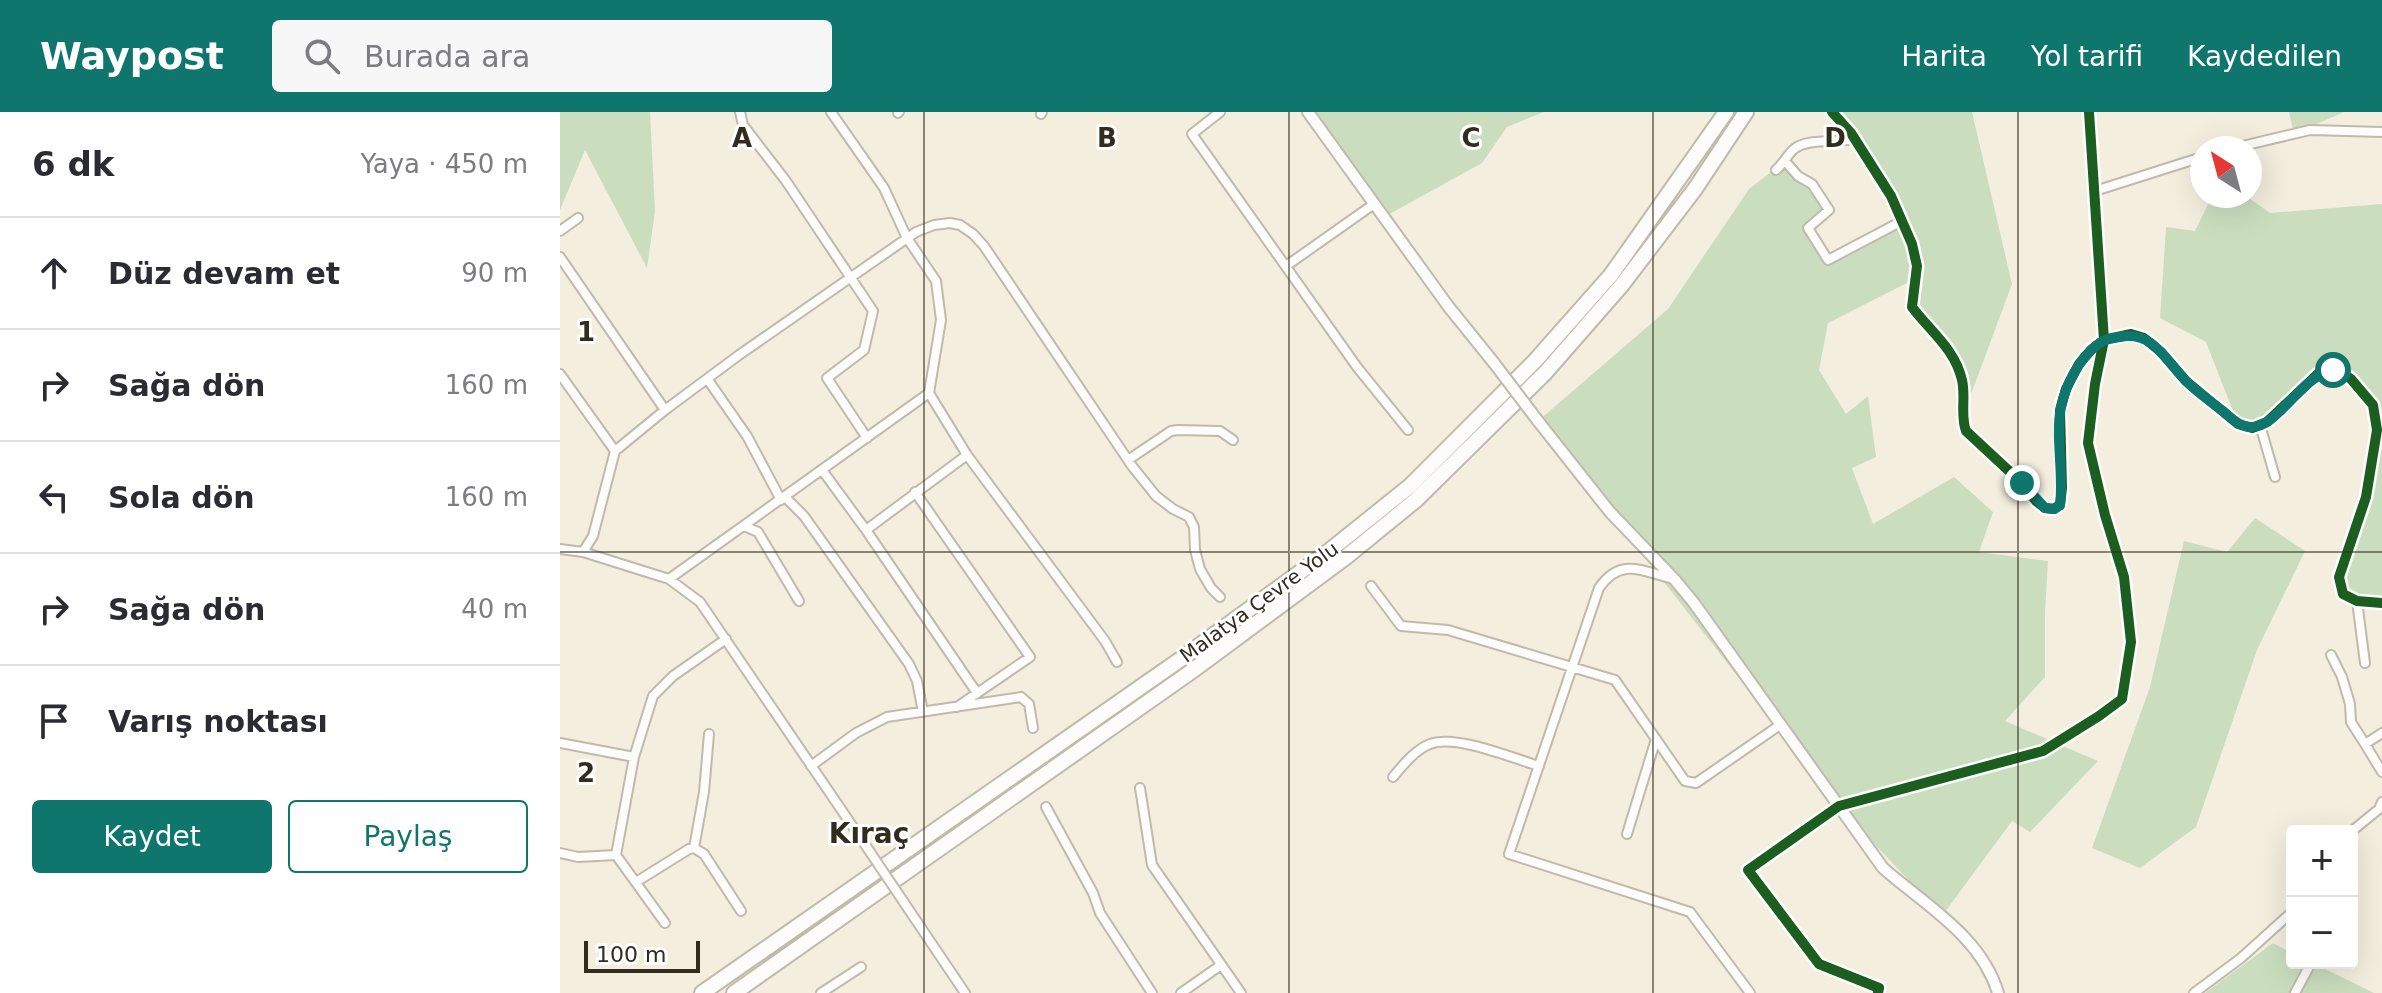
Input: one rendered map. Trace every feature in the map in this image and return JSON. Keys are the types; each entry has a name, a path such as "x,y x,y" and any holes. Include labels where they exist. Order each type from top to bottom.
{"highway":[{"name":"Malatya Çevre Yolu","path":"702,993 1181,659 1329,551 1410,486 1535,361 1611,275 1726,112"},
{"name":"Malatya Çevre Yolu","path":"734,993 1192,671 1346,557 1416,500 1545,373 1621,286 1695,189 1746,112"}],"street":[{"path":"740,112 743,125 786,181 873,311 868,342 860,355 827,378 867,438"},
{"path":"831,112 884,188 907,238 931,272 940,294 941,320 929,393 967,455 1105,641 1117,662"},
{"path":"1220,112 1192,134 1363,376 1408,430"},
{"path":"1308,112 1448,306 1538,421 1610,512 1675,580 1883,868 1959,929 1983,961 1998,993"},
{"path":"1832,112 1854,139 1891,196 1902,221 1917,266 1912,307 1934,330 1958,368 1965,394 1963,424 1966,431 2045,508 2054,509 2060,505 2060,410 2066,389 2079,364 2104,340 2131,334 2144,338 2186,381 2238,424 2252,428 2267,422 2320,372 2341,372 2373,405 2377,430 2366,497 2339,577 2343,594 2357,601 2382,603"},
{"path":"1878,993 1879,988 1819,964 1748,870 1839,806 2043,751 2122,699 2131,642 2124,577 2088,443 2104,340 2089,112"},
{"path":"2262,141 2310,130 2382,132"},
{"path":"1776,170 1802,144 1838,143 1854,139"},
{"path":"1785,161 1798,176 1812,184 1829,210 1808,228 1828,260 1902,221"},
{"path":"2095,191 2190,161"},
{"path":"1286,266 1374,204"},
{"path":"560,231 578,218"},
{"path":"583,552 593,536 615,451 739,355 907,238 934,225 950,223 960,225 973,234 1000,269 1128,460 1156,496 1189,517 1194,527 1200,569 1220,597"},
{"path":"560,257 665,410"},
{"path":"560,374 615,451"},
{"path":"708,380 747,436 783,498 804,516 913,672 923,712"},
{"path":"669,579 929,393"},
{"path":"2260,425 2275,477"},
{"path":"1128,460 1171,431 1220,431 1233,440"},
{"path":"866,530 967,455"},
{"path":"822,470 977,693"},
{"path":"915,492 1030,657 957,707"},
{"path":"744,526 758,532 799,601"},
{"path":"560,549 583,552 669,579 700,602 965,993"},
{"path":"1675,580 1627,568 1613,571 1599,588 1509,854 1690,912 1750,993"},
{"path":"1371,586 1401,626 1448,630 1615,680 1685,781 1696,783 1780,725"},
{"path":"2357,601 2365,663"},
{"path":"665,923 616,855 634,757 653,696 673,676 726,639"},
{"path":"2331,655 2342,677 2350,704 2351,722 2382,772"},
{"path":"811,766 876,721 923,712 1021,697 1029,704 1033,728"},
{"path":"2365,744 2382,733"},
{"path":"694,848 704,792 709,734"},
{"path":"1627,834 1656,739"},
{"path":"1393,777 1428,745 1445,741 1539,766"},
{"path":"560,743 634,757"},
{"path":"1140,788 1152,865 1241,993"},
{"path":"2358,826 2379,809 2382,802"},
{"path":"1046,807 1093,893 1100,913 1152,993"},
{"path":"636,882 694,848 704,854 741,911"},
{"path":"560,853 578,857 616,855"},
{"path":"2194,993 2241,958 2286,917"},
{"path":"1181,993 1221,965"},
{"path":"821,993 861,967"},
{"path":"2295,993 2308,969"}],"green space":[{"path":"560,112 650,112 655,211 647,268 585,150 560,210"},
{"path":"1308,112 1544,112 1507,127 1482,163 1384,217"},
{"path":"1826,112 1972,112 2012,284 1964,413 1965,394 1954,359 1912,307 1913,280 1828,323 1819,370 1846,414 1868,396 1876,457 1852,468 1873,524 1954,477 1993,512 1979,552 2048,561 2045,677 2005,721 2098,761 2030,832 2012,821 1942,916 1839,806 1538,421 1668,309 1749,189 1785,161 1829,210 1808,228 1828,260 1899,223 1894,204"},
{"path":"2289,112 2344,112 2294,134"},
{"path":"2382,204 2382,603 2357,601 2341,584 2345,554 2374,445 2373,405 2333,370 2260,425 2238,424 2206,342 2160,318 2166,227 2195,231 2206,208 2262,207 2270,213"},
{"path":"2255,518 2305,551 2257,650 2196,827 2140,868 2092,848 2150,687 2184,541 2227,552"},
{"path":"2273,943 2286,950 2286,969 2325,969 2374,993 2205,993"}],"cycle path":[{"path":"1832,112 1851,133 1891,196 1912,244 1917,266 1912,307 1948,350 1959,369 1966,431 2022,483 2036,501 2045,508 2054,509 2060,505 2060,410 2066,389 2079,364 2104,340 2131,334 2144,338 2186,381 2238,424 2252,428 2267,422 2320,372 2341,372 2373,405 2377,430 2366,497 2339,577 2343,594 2357,601 2382,603"},
{"path":"1878,993 1879,988 1819,964 1748,870 1839,806 2043,751 2122,699 2131,642 2124,577 2088,443 2104,340 2089,112"}],"district":[{"name":"Kıraç","path":"869,833"}],"route":[{"path":"2022,483 2045,508 2054,509 2060,505 2060,410 2066,389 2079,364 2104,340 2131,334 2144,338 2186,381 2238,424 2252,428 2267,422 2320,372 2333,370"}]}
